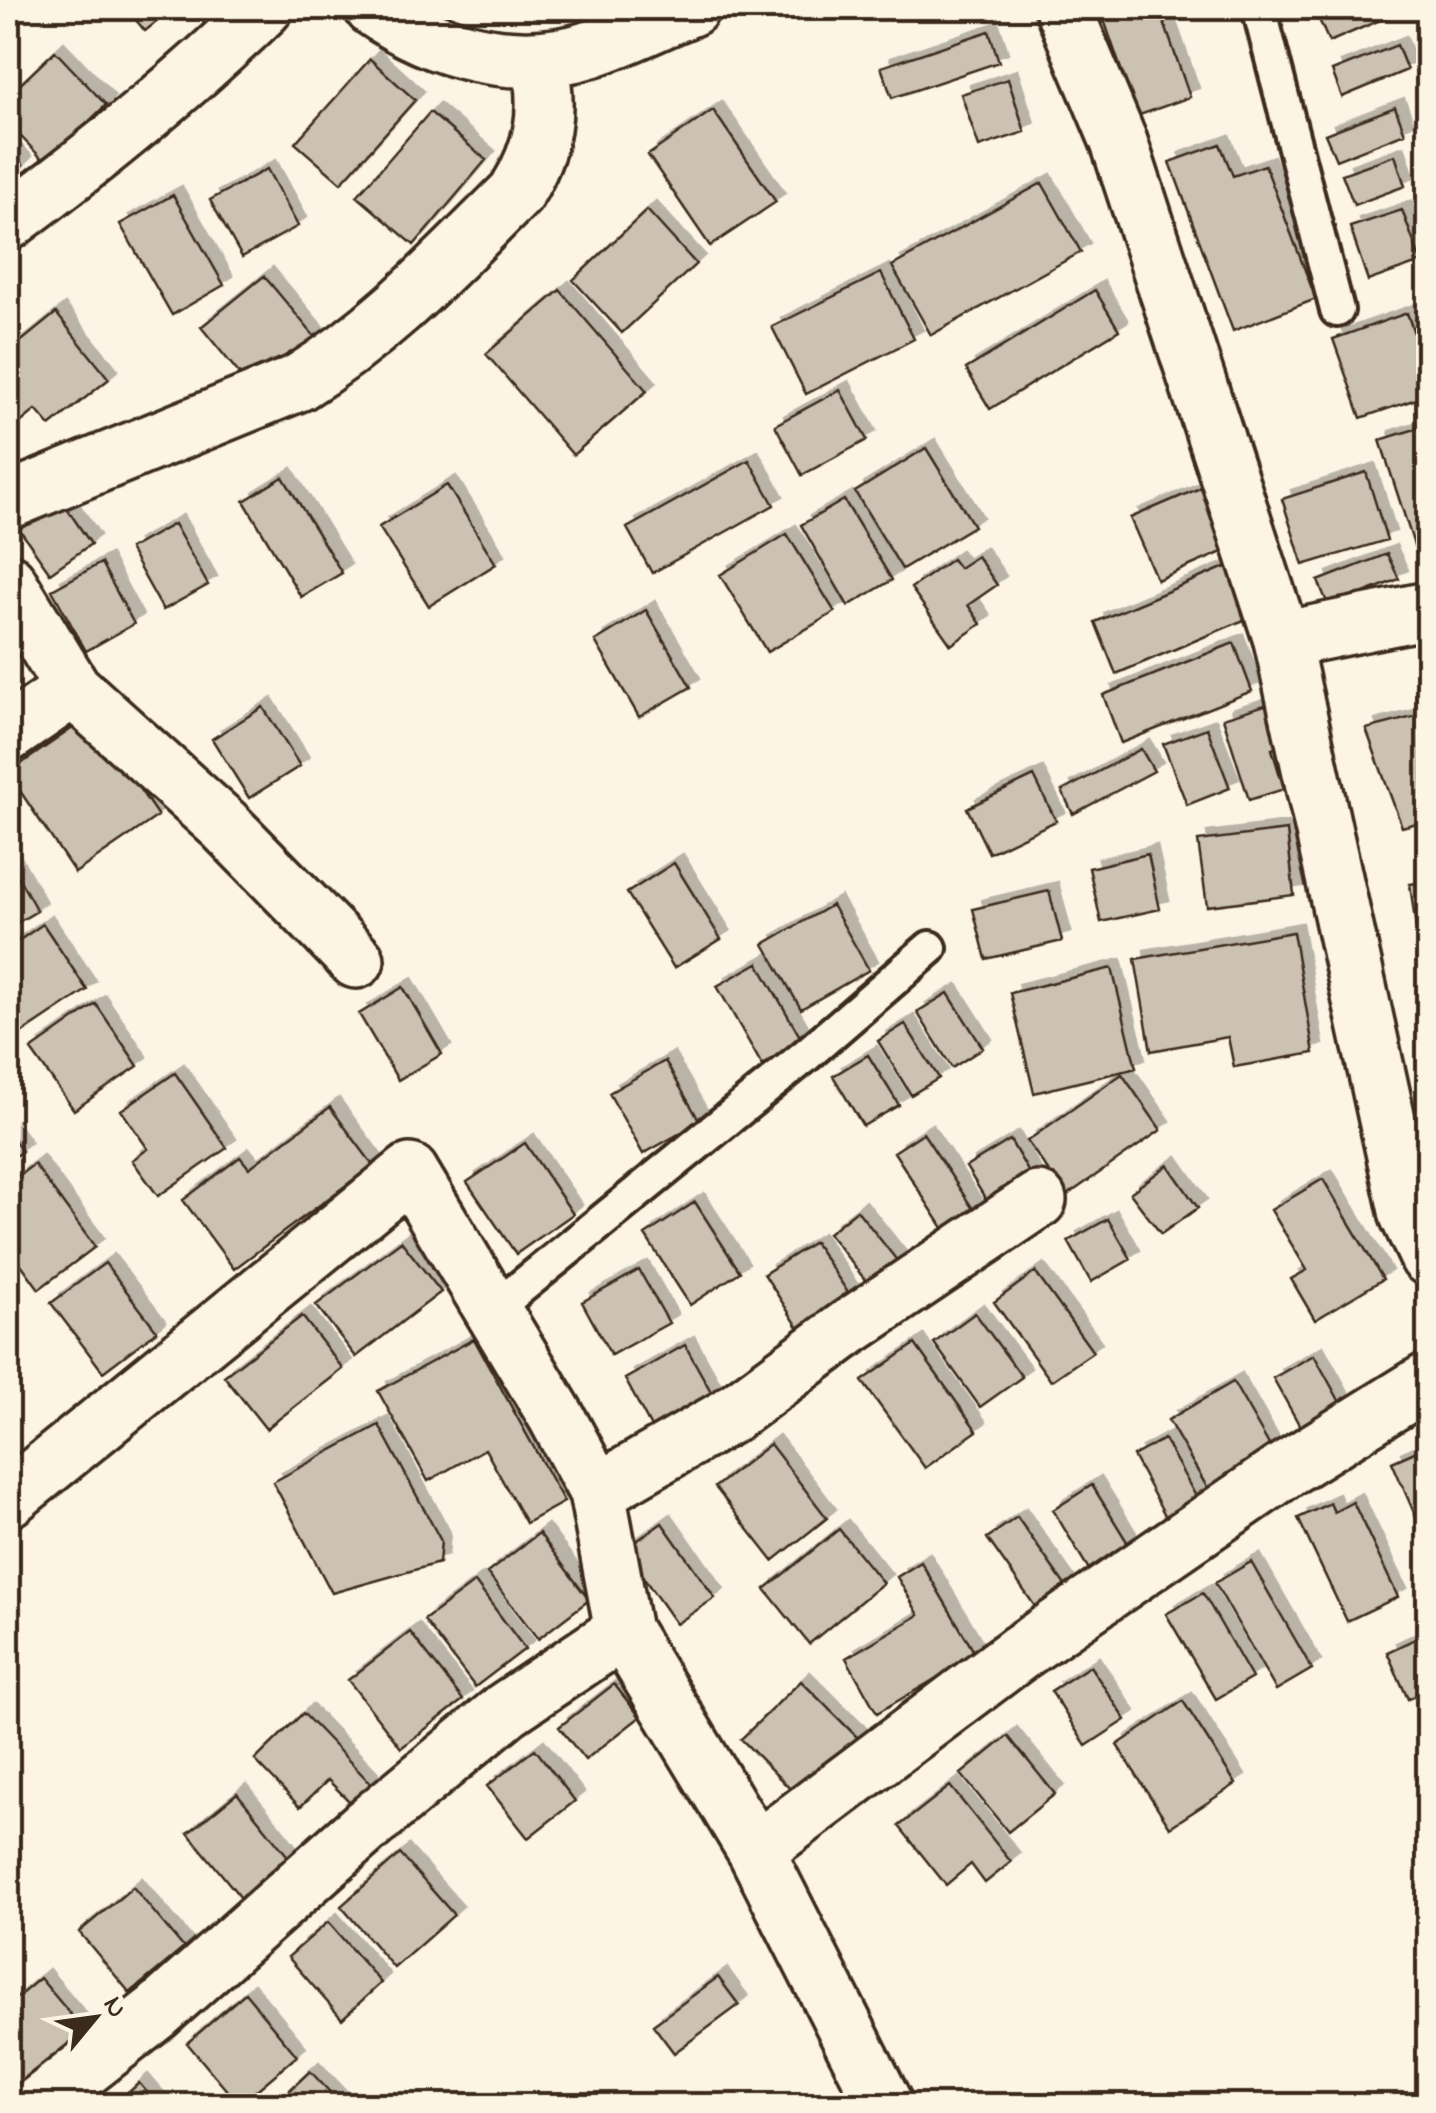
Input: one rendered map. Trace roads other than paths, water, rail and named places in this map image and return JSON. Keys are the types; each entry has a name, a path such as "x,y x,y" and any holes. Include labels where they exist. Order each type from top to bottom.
{"street":[{"path":"8,222 106,149 264,8"},
{"path":"373,8 434,43 492,57 539,59 590,50 690,8"},
{"path":"1063,8 1118,142 1282,640 1408,1215 1428,1257"},
{"path":"8,501 298,382 342,356 383,324 516,193 530,171 546,121 539,59"},
{"path":"8,582 73,689 224,825 356,960"},
{"path":"1282,640 1428,610"},
{"path":"8,734 73,689"},
{"path":"8,1499 410,1172 494,1308 596,1492 623,1631 756,1851 885,2106"},
{"path":"596,1492 729,1416 848,1328 1038,1200"},
{"path":"756,1851 1019,1653 1285,1470 1428,1381"},
{"path":"37,2106 157,2012 365,1827 507,1709 623,1631"}],"lane":[{"path":"1259,8 1337,310"},
{"path":"494,1308 804,1057 930,948"}]}
